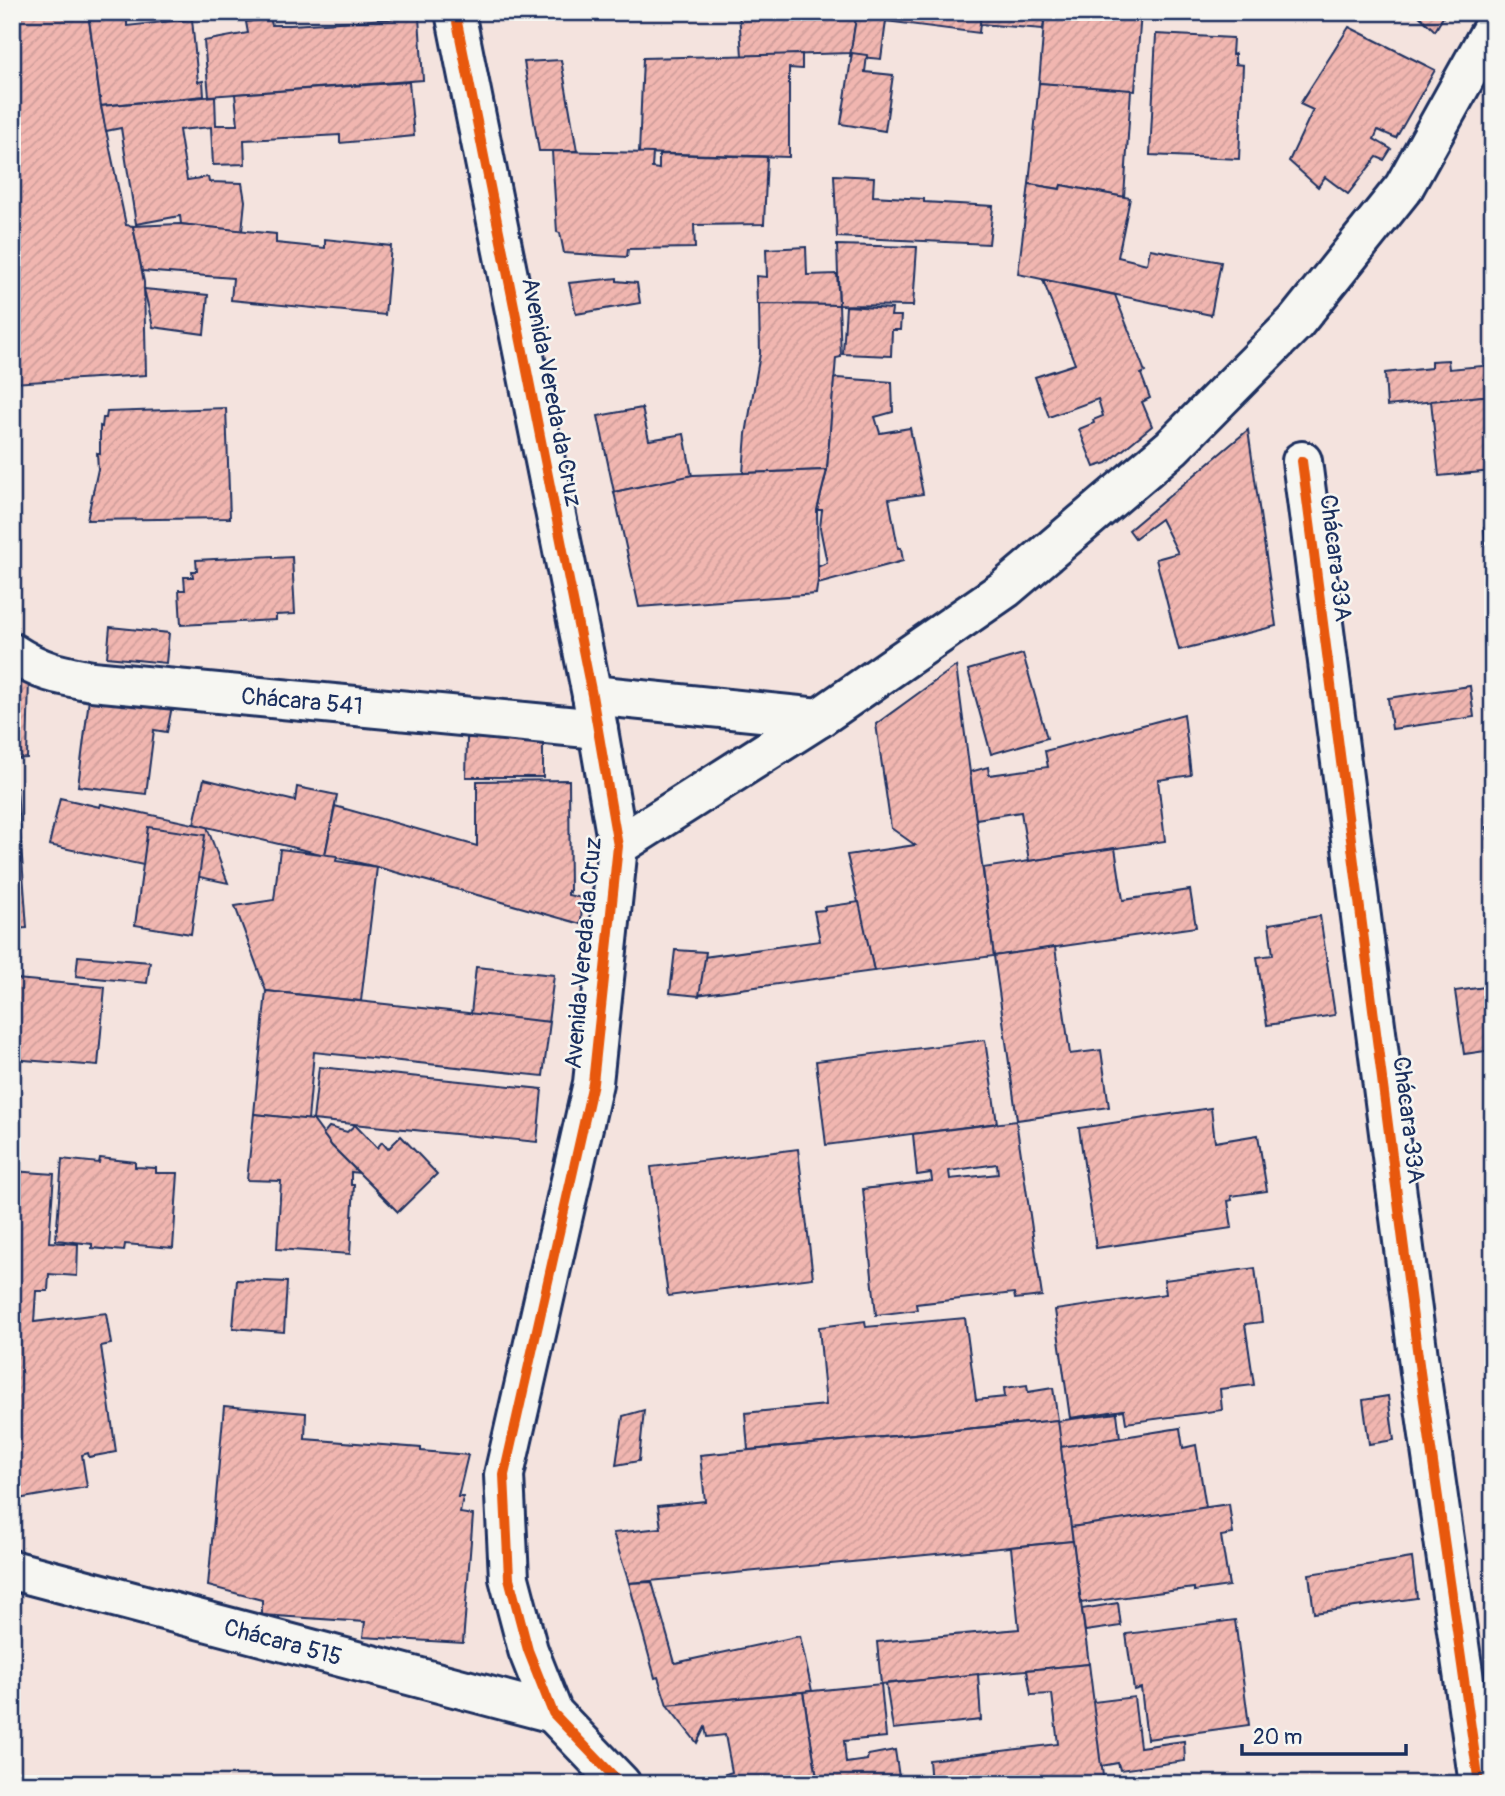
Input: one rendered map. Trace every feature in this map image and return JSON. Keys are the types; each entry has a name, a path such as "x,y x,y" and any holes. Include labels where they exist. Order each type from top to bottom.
{"street":[{"name":"Avenida Vereda da Cruz","path":"455,12 595,712 618,846 593,1083 504,1475 509,1578 528,1650 553,1713 621,1784"},
{"path":"618,846 818,718 1005,589 1172,447 1296,322 1404,187 1493,27"},
{"name":"Chácara 33A","path":"1302,461 1418,1358 1479,1784"},
{"name":"Chácara 541","path":"12,653 35,668 92,681 595,712 818,718"},
{"name":"Chácara 515","path":"12,1570 553,1713"}],"building":[{"path":"12,12 88,12 101,106 126,225 133,226 144,282 146,375 12,383"},
{"path":"88,12 127,12 127,26 192,19 198,82 203,81 204,96 101,106"},
{"path":"739,12 857,12 851,53 742,56"},
{"path":"857,12 981,12 979,33 886,21 881,59 850,56"},
{"path":"981,12 1045,12 1043,29 980,24"},
{"path":"1045,12 1141,12 1135,91 1039,83"},
{"path":"1415,12 1446,12 1435,31"},
{"path":"419,17 423,80 209,96 204,41 248,33 246,22 270,18 272,25 291,25"},
{"path":"1349,27 1435,70 1396,138 1378,130 1374,139 1391,149 1384,160 1377,157 1348,194 1325,177 1318,187 1289,161 1313,110 1300,104"},
{"path":"1156,34 1233,38 1232,55 1235,54 1235,64 1243,65 1239,159 1150,155"},
{"path":"852,53 867,55 865,72 893,75 885,131 841,124"},
{"path":"802,54 802,69 789,68 789,157 639,153 643,58"},
{"path":"561,60 577,151 539,151 524,62"},
{"path":"409,82 414,136 340,143 340,135 244,140 245,164 213,165 211,127 179,130 187,180 208,177 209,182 242,183 245,201 242,231 181,224 180,216 136,224 121,128 106,131 101,106 215,96 216,125 238,125 235,94"},
{"path":"1039,83 1131,90 1124,197 1061,185 1060,189 1029,184"},
{"path":"552,151 653,153 652,168 659,169 659,154 767,157 764,224 694,225 695,248 628,249 627,257 564,253 560,233 557,232"},
{"path":"834,175 874,177 873,196 993,206 989,244 837,237"},
{"path":"1029,184 1060,189 1061,185 1130,198 1118,257 1147,264 1150,249 1221,262 1211,315 1018,274"},
{"path":"179,224 276,234 276,243 325,248 325,239 391,246 385,315 231,300 233,278 142,271 133,226"},
{"path":"837,245 917,247 913,306 839,305"},
{"path":"806,247 807,275 837,274 839,305 757,304 756,276 767,277 766,249"},
{"path":"617,278 617,281 637,283 640,303 576,314 569,283"},
{"path":"1043,280 1115,295 1145,372 1141,374 1150,398 1142,402 1152,426 1107,463 1094,467 1079,429 1103,416 1098,399 1049,417 1035,377 1075,364"},
{"path":"144,289 208,295 204,334 153,327"},
{"path":"759,304 839,305 841,357 836,358 827,470 743,473 746,434 760,354"},
{"path":"846,306 892,309 891,316 901,316 900,330 892,330 891,356 843,354"},
{"path":"1448,360 1449,369 1493,365 1493,395 1387,406 1385,373 1431,368 1431,361"},
{"path":"834,379 892,382 893,412 875,417 880,433 910,428 923,494 889,499 903,561 818,584 817,567 827,563 820,528 822,510 817,510 827,470"},
{"path":"1493,395 1493,471 1439,476 1431,401"},
{"path":"226,408 230,518 87,520 98,469 100,426 102,427 107,412"},
{"path":"642,408 649,440 684,434 692,476 614,492 598,416"},
{"path":"1248,430 1276,626 1179,650 1156,559 1178,553 1161,519 1135,538 1129,530"},
{"path":"827,470 817,510 816,594 639,607 614,492 693,475"},
{"path":"1493,527 1493,553 1487,553 1484,528"},
{"path":"292,557 295,614 276,615 276,620 181,625 179,590 185,590 184,577 193,577 192,571 197,571 196,560"},
{"path":"110,627 169,633 166,663 107,657"},
{"path":"1023,654 1047,738 991,754 968,670"},
{"path":"956,666 994,956 874,971 847,855 915,845 891,828 876,724"},
{"path":"12,678 29,678 27,758 12,759"},
{"path":"1470,686 1474,717 1392,729 1388,698"},
{"path":"134,691 174,696 167,732 154,730 146,794 78,786 89,699 132,705"},
{"path":"1184,714 1191,775 1158,780 1165,841 1029,861 1021,812 976,819 970,772 988,767 989,775 1048,767 1045,751"},
{"path":"543,737 543,777 466,777 467,738"},
{"path":"204,779 295,801 297,787 337,795 325,855 194,824"},
{"path":"569,780 568,895 582,898 581,924 325,855 335,806 477,846 477,781"},
{"path":"12,787 17,788 27,928 12,929"},
{"path":"60,798 207,827 228,883 49,845"},
{"path":"148,827 205,835 191,934 135,925"},
{"path":"1487,827 1493,827 1493,879"},
{"path":"1115,848 1123,900 1190,890 1196,927 994,956 983,868"},
{"path":"280,849 337,856 336,861 377,867 361,1001 266,991 235,906 274,900"},
{"path":"859,902 874,971 696,995 704,957 820,941 814,911"},
{"path":"1320,916 1335,1015 1267,1025 1257,957 1273,955 1269,924"},
{"path":"1055,947 1070,1054 1101,1050 1109,1107 1017,1120 994,956"},
{"path":"675,950 706,952 699,996 670,993"},
{"path":"78,956 150,962 147,983 76,976"},
{"path":"476,967 554,975 548,1023 471,1014"},
{"path":"16,979 105,987 98,1066 12,1059"},
{"path":"1493,986 1493,1050 1464,1054 1455,991"},
{"path":"266,991 550,1022 543,1076 314,1052 308,1120 254,1114"},
{"path":"985,1040 997,1123 826,1145 816,1061"},
{"path":"319,1067 542,1089 537,1142 313,1120"},
{"path":"1211,1108 1215,1142 1258,1135 1267,1191 1231,1196 1232,1200 1228,1201 1232,1228 1096,1248 1079,1128"},
{"path":"254,1114 313,1120 332,1146 359,1173 351,1172 351,1185 354,1185 350,1254 277,1249 281,1181 247,1180"},
{"path":"1016,1121 1042,1296 1015,1299 1014,1293 916,1304 917,1310 876,1315 863,1189 932,1181 931,1173 917,1175 913,1134","holes":["997,1164 998,1174 950,1179 949,1171"]},
{"path":"355,1125 377,1148 382,1142 388,1149 401,1136 437,1174 398,1212 323,1134 329,1127 347,1132"},
{"path":"798,1149 813,1278 668,1296 651,1167"},
{"path":"100,1158 135,1162 135,1167 156,1168 156,1173 178,1173 173,1248 125,1244 124,1251 92,1248 92,1244 56,1240 62,1159 99,1163"},
{"path":"12,1171 54,1174 49,1242 78,1244 77,1276 49,1274 48,1291 36,1291 34,1322 106,1313 111,1344 101,1346 116,1452 89,1457 88,1453 82,1455 87,1487 12,1500"},
{"path":"1255,1268 1262,1322 1245,1324 1254,1385 1220,1389 1222,1410 1126,1423 1124,1410 1070,1418 1055,1310 1166,1294 1164,1280"},
{"path":"237,1280 287,1282 284,1332 233,1328"},
{"path":"965,1318 976,1400 1005,1397 1004,1388 1027,1385 1028,1392 1053,1388 1058,1420 748,1450 745,1413 826,1405 819,1327 865,1321 866,1327"},
{"path":"1388,1396 1394,1440 1369,1444 1363,1400"},
{"path":"224,1406 306,1413 305,1439 421,1448 421,1451 468,1455 458,1497 463,1497 460,1513 473,1515 463,1643 363,1637 365,1622 262,1615 262,1600 208,1586"},
{"path":"644,1410 639,1461 616,1465 623,1416"},
{"path":"1117,1413 1120,1438 1061,1447 1057,1421"},
{"path":"1058,1420 1073,1541 629,1583 613,1533 661,1528 658,1506 705,1501 700,1455"},
{"path":"1180,1428 1183,1448 1196,1445 1206,1508 1071,1527 1061,1447"},
{"path":"1229,1504 1233,1534 1221,1536 1229,1586 1081,1603 1071,1527"},
{"path":"1073,1541 1089,1664 881,1684 877,1642 1019,1629 1011,1547"},
{"path":"1412,1558 1417,1598 1314,1613 1309,1574"},
{"path":"652,1582 675,1663 800,1636 812,1691 667,1705 658,1677 655,1678 629,1583"},
{"path":"1118,1603 1121,1626 1085,1631 1082,1609"},
{"path":"1235,1620 1249,1725 1147,1739 1141,1688 1134,1690 1126,1634"},
{"path":"1089,1664 1104,1784 931,1784 929,1760 1058,1744 1052,1694 1031,1695 1027,1670"},
{"path":"978,1674 981,1720 893,1729 886,1684"},
{"path":"881,1684 886,1737 844,1741 846,1763 867,1760 868,1755 895,1750 900,1784 818,1784 803,1692"},
{"path":"803,1692 818,1784 729,1784 723,1775 732,1772 725,1735 707,1737 705,1727 697,1743 667,1705"},
{"path":"1134,1697 1140,1747 1184,1741 1185,1761 1120,1770 1118,1763 1101,1766 1093,1702"}],"cycle path":[{"path":"455,12 592,695 618,846 593,1083 504,1475 509,1578 528,1650 553,1713 621,1784"},
{"path":"1302,461 1420,1372 1479,1784"}]}
